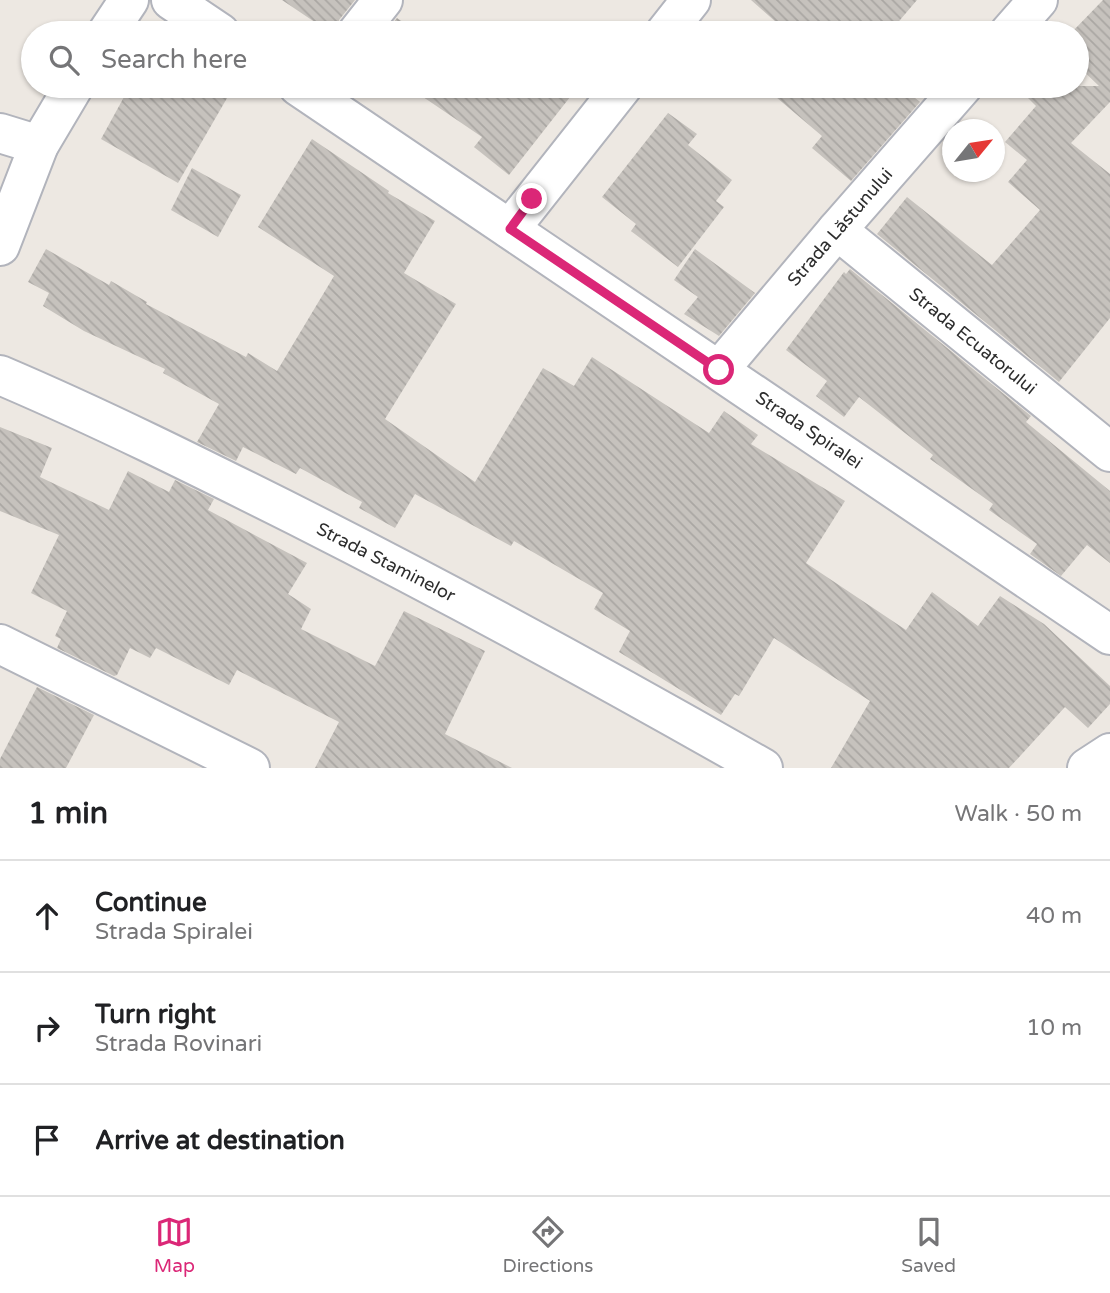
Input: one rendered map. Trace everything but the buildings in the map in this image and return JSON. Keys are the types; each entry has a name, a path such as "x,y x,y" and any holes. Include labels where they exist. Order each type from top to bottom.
{"street":[{"path":"115,21 129,0"},
{"path":"171,0 202,21"},
{"path":"366,21 383,0"},
{"path":"674,21 691,0"},
{"path":"1020,21 1038,0"},
{"path":"0,246 39,145 67,98"},
{"name":"Strada Spiralei","path":"322,98 510,229 1110,635"},
{"path":"510,229 614,98"},
{"name":"Strada Lăstunului","path":"719,370 952,98"},
{"path":"0,133 39,145"},
{"name":"Strada Ecuatorului","path":"837,230 1110,452"},
{"name":"Strada Staminelor","path":"0,375 156,445 438,587 763,768"},
{"path":"0,644 250,768"},
{"path":"1087,768 1110,753"}],"route":[{"path":"532,199 510,229 719,370"}]}
